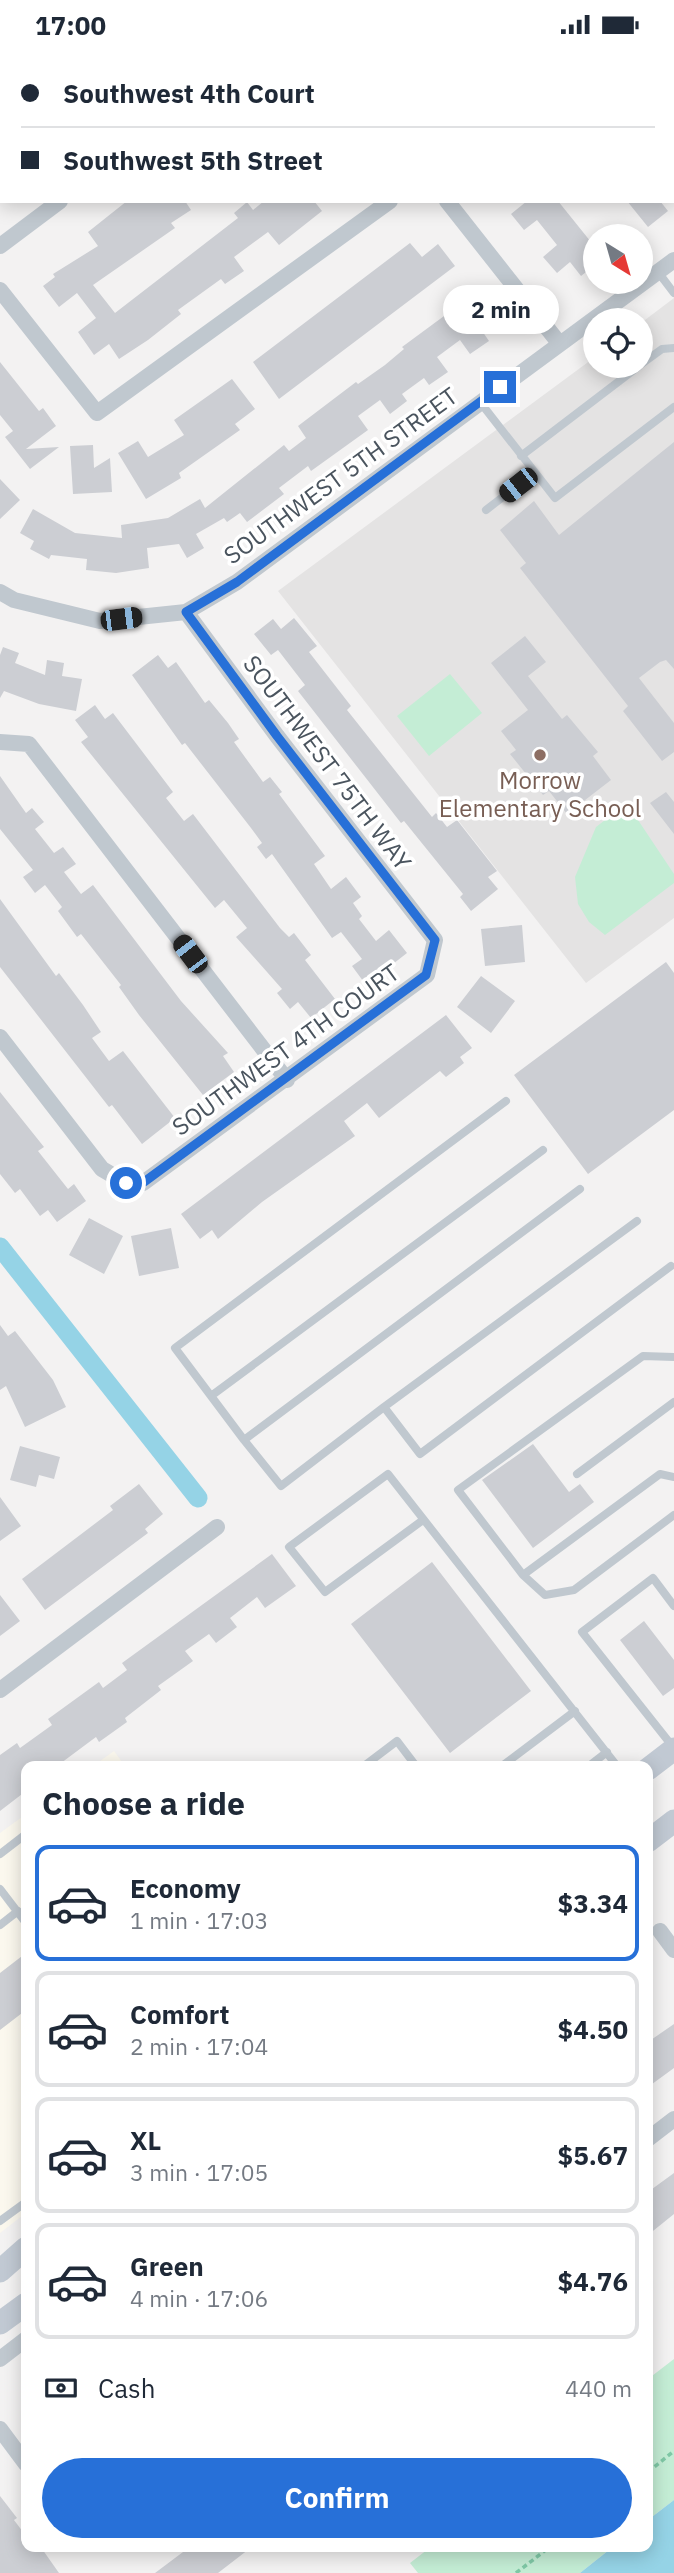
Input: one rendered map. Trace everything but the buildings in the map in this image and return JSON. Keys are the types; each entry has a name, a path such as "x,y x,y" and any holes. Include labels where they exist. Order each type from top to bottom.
{"main road":[{"path":"653,1765 674,1749"},
{"path":"653,1837 674,1821"},
{"path":"0,2271 21,2252"},
{"path":"0,2323 21,2308"}],"street":[{"path":"0,246 57,203"},
{"path":"0,290 97,413 387,203"},
{"path":"449,203 559,343"},
{"name":"SOUTHWEST 5TH STREET","path":"0,592 14,600 100,621 186,612 237,582 674,260"},
{"name":"SOUTHWEST 75TH WAY","path":"186,612 277,736 435,940"},
{"path":"0,742 29,744 287,1080"},
{"name":"SOUTHWEST 4TH COURT","path":"0,1037 102,1169 126,1183 144,1182 287,1080 426,975 435,940"},
{"path":"0,1690 217,1527"},
{"path":"660,1931 674,1950"},
{"path":"653,2136 674,2119"},
{"path":"0,2359 21,2343"},
{"path":"0,2429 21,2457"}],"lane":[{"path":"658,272 674,293"},
{"path":"653,356 662,349 674,348"},
{"path":"521,456 623,378"},
{"path":"480,402 555,498 674,407"},
{"path":"486,510 534,473"},
{"path":"506,1101 174,1348 281,1486 637,1221"},
{"path":"211,1396 544,1150"},
{"path":"244,1440 580,1189"},
{"path":"384,1407 420,1454 671,1266"},
{"path":"674,1357 642,1356 458,1490 523,1575 545,1595 574,1590 674,1515"},
{"path":"577,1474 674,1402"},
{"path":"423,1520 325,1592 289,1547 388,1474 613,1761"},
{"path":"523,1575 660,1474 674,1477"},
{"path":"674,1606 653,1578 582,1632 674,1749"},
{"path":"509,1761 575,1711"},
{"path":"371,1761 397,1741 411,1761"},
{"path":"595,1761 607,1752"},
{"path":"0,1854 21,1838"},
{"path":"0,1889 21,1916"},
{"path":"0,1925 18,1912"},
{"path":"0,2221 21,2206"}],"path":[{"path":"653,2468 674,2451"},
{"path":"516,2573 543,2552"}],"shaded area":[{"name":"Morrow Elementary School","path":"674,298 674,918 586,983 278,591 583,366 583,378 653,378 653,314"},
{"path":"114,1751 121,1761 100,1761"},
{"path":"21,1818 21,2217 0,2233 0,1833"}],"green space":[{"path":"450,674 482,713 429,756 397,716"},
{"path":"618,810 634,814 674,874 674,883 605,935 589,922 578,904 575,877 596,827"},
{"path":"674,2359 674,2500 653,2516 653,2375"},
{"path":"424,2552 606,2552 580,2573 418,2573 410,2563"}],"water":[{"path":"674,2500 674,2573 580,2573 606,2552 653,2552 653,2516"}],"waterway":[{"path":"0,1247 198,1498"}],"place":[{"name":"Morrow Elementary School","path":"540,755"}],"route":[{"path":"126,1183 144,1182 287,1080 426,975 435,940 277,736 186,612 237,582 500,387"}]}
